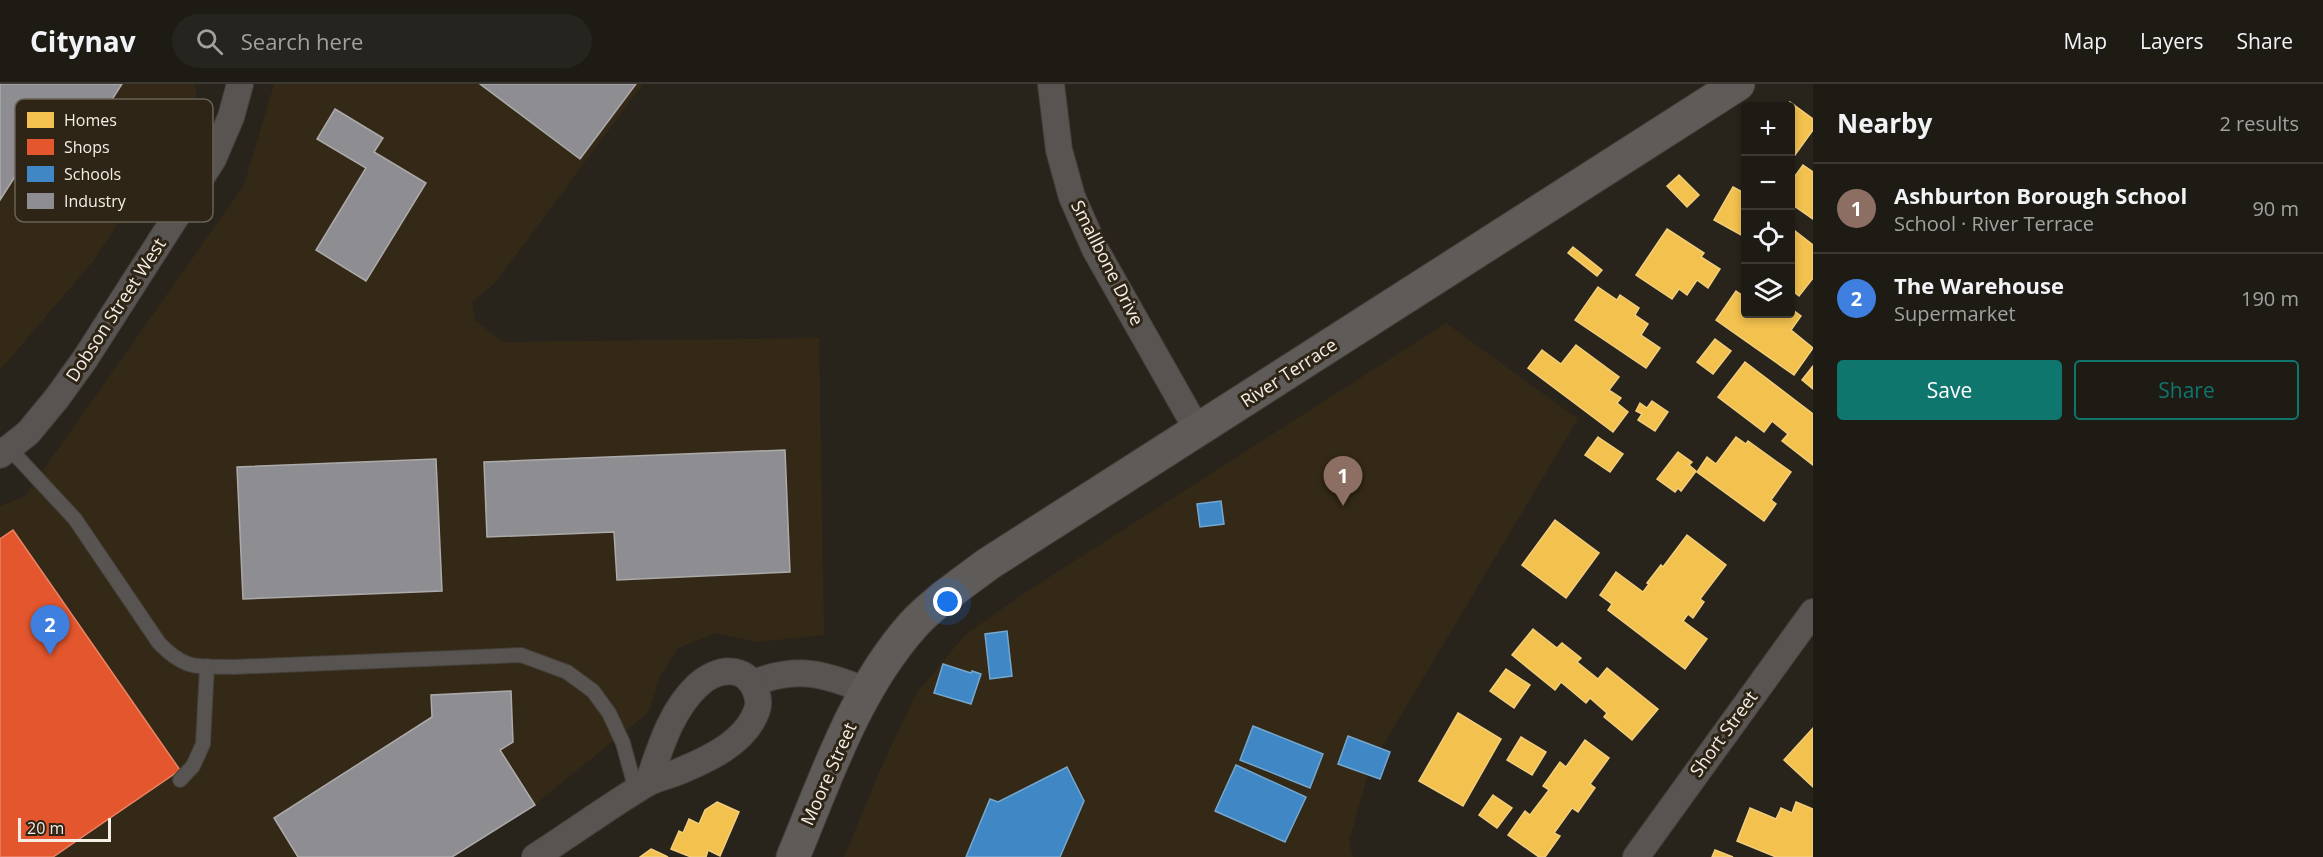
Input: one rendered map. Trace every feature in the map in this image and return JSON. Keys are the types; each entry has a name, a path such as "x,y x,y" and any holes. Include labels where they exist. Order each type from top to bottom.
{"main road":[{"name":"River Terrace","path":"867,691 914,624 988,564 1738,84"},
{"name":"Moore Street","path":"793,857 867,691"}],"street":[{"name":"Dobson Street West","path":"213,159 231,117 240,84"},
{"name":"Smallbone Drive","path":"1051,84 1059,150 1072,197 1095,249 1198,431"},
{"name":"Dobson Street West","path":"5,452 28,433 63,390 172,222"},
{"name":"Short Street","path":"1636,857 1813,612"},
{"path":"535,857 642,787 700,762 738,738 751,722 758,708 753,683 745,675 724,670 698,686 671,721 642,787"},
{"path":"753,683 777,674 803,673 834,677 867,691"}],"lane":[{"path":"5,452 75,519 159,644 173,658 189,666 207,666 521,655 567,672 593,691 609,713 642,787"},
{"path":"180,780 193,766 203,744 207,666"}],"shaded area":[{"path":"0,84 195,84 197,99 15,99 15,222 119,222 94,260 0,370"},
{"path":"274,84 643,84 494,284 472,302 475,320 502,342 819,338 824,635 757,642 715,633 678,648 659,679 648,713 534,805 452,857 0,857 0,506 25,496 244,185"},
{"path":"1446,323 1578,419 1370,767 1349,841 1353,857 844,857 881,768 916,694 965,635 1023,594"}],"building: Homes":[{"path":"1795,106 1813,119 1813,130 1795,155"},
{"path":"1803,165 1813,172 1813,219 1795,206 1795,176"},
{"path":"1679,175 1699,195 1687,207 1667,186"},
{"path":"1733,187 1741,191 1741,235 1714,220"},
{"path":"1667,229 1704,253 1701,257 1720,269 1708,288 1697,280 1687,295 1679,289 1672,299 1636,275"},
{"path":"1795,231 1813,245 1813,278 1799,296 1795,293"},
{"path":"1573,247 1602,270 1597,276 1568,253"},
{"path":"1598,287 1617,300 1620,295 1639,308 1635,315 1648,324 1641,335 1660,348 1646,368 1575,320"},
{"path":"1736,291 1741,294 1741,318 1795,318 1795,312 1801,316 1791,330 1813,348 1794,375 1716,320"},
{"path":"1715,339 1731,351 1713,374 1697,362"},
{"path":"1576,345 1619,377 1609,390 1621,398 1617,403 1628,412 1613,432 1528,368 1542,350 1561,364"},
{"path":"1745,362 1813,414 1813,465 1782,441 1788,434 1772,421 1764,432 1718,397"},
{"path":"1813,366 1813,389 1802,380"},
{"path":"1652,401 1668,412 1655,431 1638,420 1642,414 1636,411 1640,403 1647,408"},
{"path":"1598,437 1623,454 1610,472 1585,455"},
{"path":"1736,437 1746,444 1748,441 1791,472 1771,500 1776,504 1764,521 1697,472 1707,457 1716,464"},
{"path":"1678,452 1692,462 1689,465 1696,471 1681,491 1678,488 1675,492 1657,479"},
{"path":"1555,520 1599,553 1566,598 1522,565"},
{"path":"1687,535 1726,565 1700,599 1704,602 1693,618 1688,614 1683,621 1707,639 1685,669 1608,610 1612,604 1600,595 1616,572 1643,592 1649,584 1647,583 1661,565 1663,567"},
{"path":"1533,629 1557,648 1562,643 1581,658 1577,662 1598,679 1607,668 1658,709 1632,740 1604,717 1607,713 1590,698 1586,703 1561,682 1555,690 1512,655"},
{"path":"1506,669 1530,685 1514,708 1490,691"},
{"path":"1458,713 1501,739 1463,806 1419,781"},
{"path":"1813,728 1813,787 1784,760"},
{"path":"1521,737 1546,752 1532,775 1507,760"},
{"path":"1585,740 1609,758 1590,784 1595,788 1578,812 1572,808 1554,833 1560,836 1545,857 1539,857 1508,835 1525,811 1530,815 1549,790 1543,786 1560,762 1566,767"},
{"path":"1493,795 1512,808 1497,828 1479,815"},
{"path":"717,802 739,812 720,856 708,850 706,857 691,857 671,849 679,831 683,833 689,819 699,824 705,810"},
{"path":"1796,802 1813,809 1813,857 1776,857 1737,841 1750,808 1776,819 1781,808 1792,813"},
{"path":"651,849 668,857 640,857"},
{"path":"1715,850 1733,857 1712,857"}],"building: Shops":[{"path":"13,530 180,770 53,857 0,857 0,539"}],"building: Schools":[{"path":"1221,501 1224,524 1200,527 1197,504"},
{"path":"1007,631 1012,676 990,679 985,634"},
{"path":"943,664 981,674 971,704 934,693"},
{"path":"1253,726 1323,754 1310,788 1240,760"},
{"path":"1348,736 1390,752 1380,779 1338,764"},
{"path":"1236,765 1306,797 1285,842 1215,811"},
{"path":"1067,767 1084,801 1060,857 966,857 990,799 998,802"}],"building: Industry":[{"path":"0,84 122,84 112,99 15,99 15,176 0,200"},
{"path":"480,84 636,84 580,159"},
{"path":"335,109 383,138 374,152 426,183 366,281 316,250 366,168 317,139"},
{"path":"785,450 790,572 617,580 614,532 487,537 484,462"},
{"path":"436,459 442,591 243,599 237,467"},
{"path":"511,691 513,742 500,750 535,805 452,857 298,857 274,818 432,717 431,695"}],"place":[{"name":"Ashburton Borough School","path":"1343,506"},
{"name":"The Warehouse","path":"50,655"}]}
